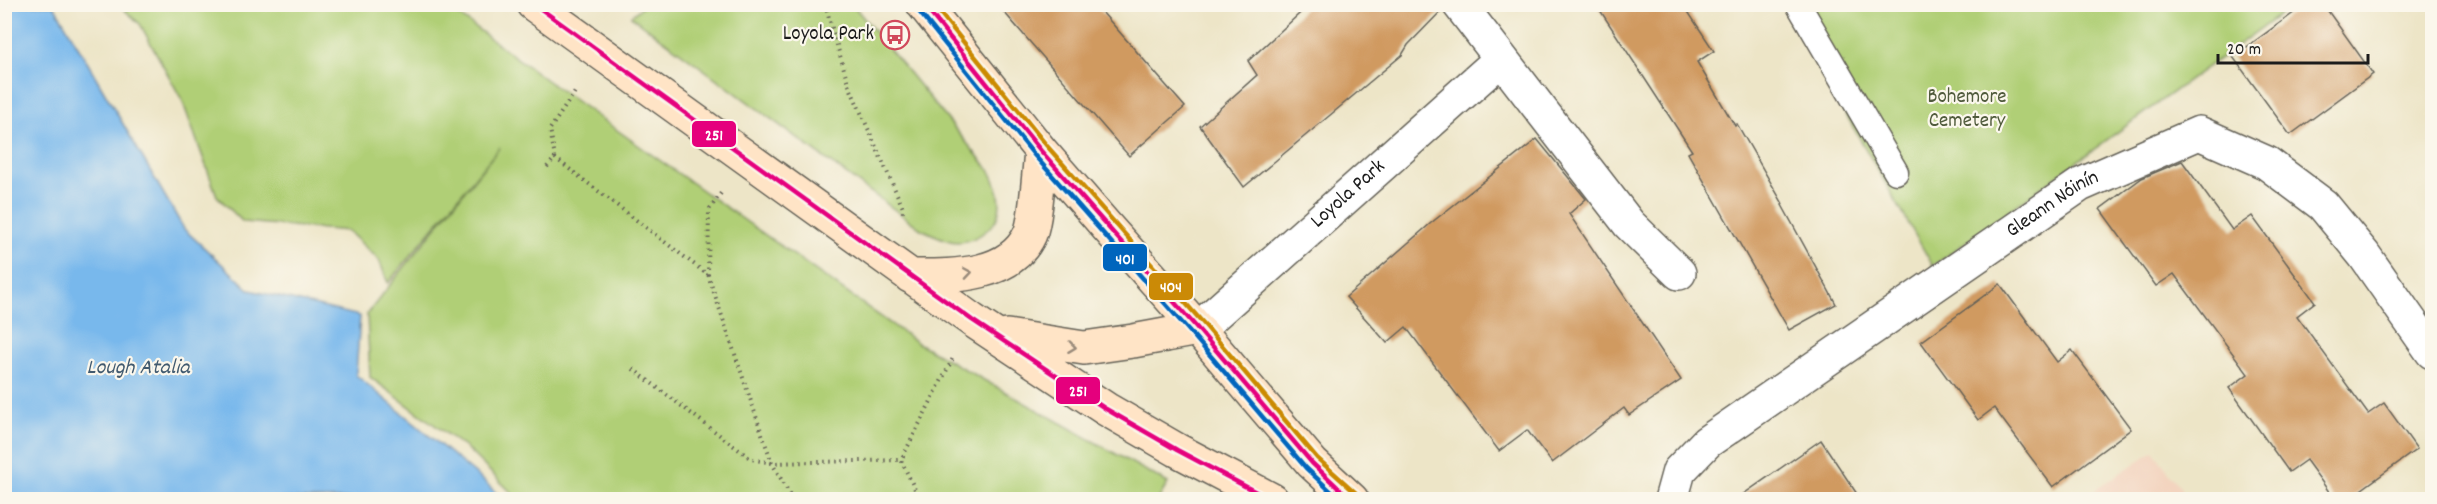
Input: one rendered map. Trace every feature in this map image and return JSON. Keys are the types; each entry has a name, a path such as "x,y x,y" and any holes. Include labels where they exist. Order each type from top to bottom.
{"street":[{"path":"533,4 983,327 1126,421 1272,500"},
{"path":"923,4 1041,151 1198,328 1312,463 1352,500"},
{"path":"1459,4 1629,224 1679,273"},
{"name":"Loyola Park","path":"1198,328 1501,59"},
{"name":"Gleann Nóinín","path":"1671,500 1679,471 1707,442 2080,185 2199,133 2267,163 2323,205 2364,255 2433,352"},
{"path":"910,276 968,273 991,268 1017,255 1031,232 1041,151"},
{"path":"983,327 1084,348 1198,328"}],"lane":[{"path":"1798,4 1896,172"}],"path":[{"path":"825,4 848,83 903,208 904,223"},
{"path":"578,88 550,129 555,158 708,275"},
{"path":"547,167 555,158"},
{"path":"724,190 709,210 708,275 772,463 793,500"},
{"path":"901,460 983,327"},
{"path":"633,369 751,459 772,463 901,460"},
{"path":"901,460 920,500"}],"shaded area":[{"path":"2153,451 2189,499 2082,499"}],"green space":[{"path":"119,5 445,5 552,84 918,343 1168,483 1158,500 518,499 467,449 370,377 367,314 500,147 388,283 379,260 348,231 243,222 217,196 182,100 140,24"},
{"path":"644,5 853,5 990,171 1000,201 994,222 979,236 961,242 946,240 921,229 631,16"},
{"name":"Bohemore Cemetery","path":"1783,5 2293,5 1933,266"}],"water":[{"name":"Lough Atalia","path":"4,5 54,5 184,229 250,290 360,316 356,375 485,482 502,499 5,499"}],"building":[{"path":"997,4 1095,4 1185,107 1129,156"},
{"path":"1310,4 1441,4 1442,10 1408,45 1402,55 1244,187 1200,126 1257,75 1248,61"},
{"path":"1596,4 1683,4 1714,51 1697,62 1735,126 1737,124 1783,204 1836,304 1789,330 1688,153 1692,151"},
{"path":"2306,4 2323,4 2373,74 2290,135 2233,57"},
{"path":"1537,139 1586,199 1569,214 1681,380 1629,415 1624,408 1552,463 1527,430 1499,451 1406,327 1387,343 1346,297 1431,223"},
{"path":"2182,161 2232,230 2252,216 2315,302 2297,316 2368,414 2384,403 2417,449 2347,500 2335,500 2306,460 2289,472 2229,388 2248,374 2174,274 2156,286 2100,209 2142,178"},
{"path":"2000,284 2057,362 2072,350 2131,429 2053,487 1994,408 1978,420 1921,342"},
{"path":"1821,440 1861,500 1735,500"}],"transit line":[{"name":"251","path":"534,4 972,320 1106,409 1271,500"},
{"name":"251","path":"923,4 1041,151 1198,329 1312,463 1351,500"},
{"name":"404","path":"933,4 1047,146 1204,324 1317,458 1357,494"},
{"name":"401","path":"917,9 1035,156 1192,334 1306,468 1340,500"}],"place":[{"name":"Loyola Park","path":"895,35"}]}
